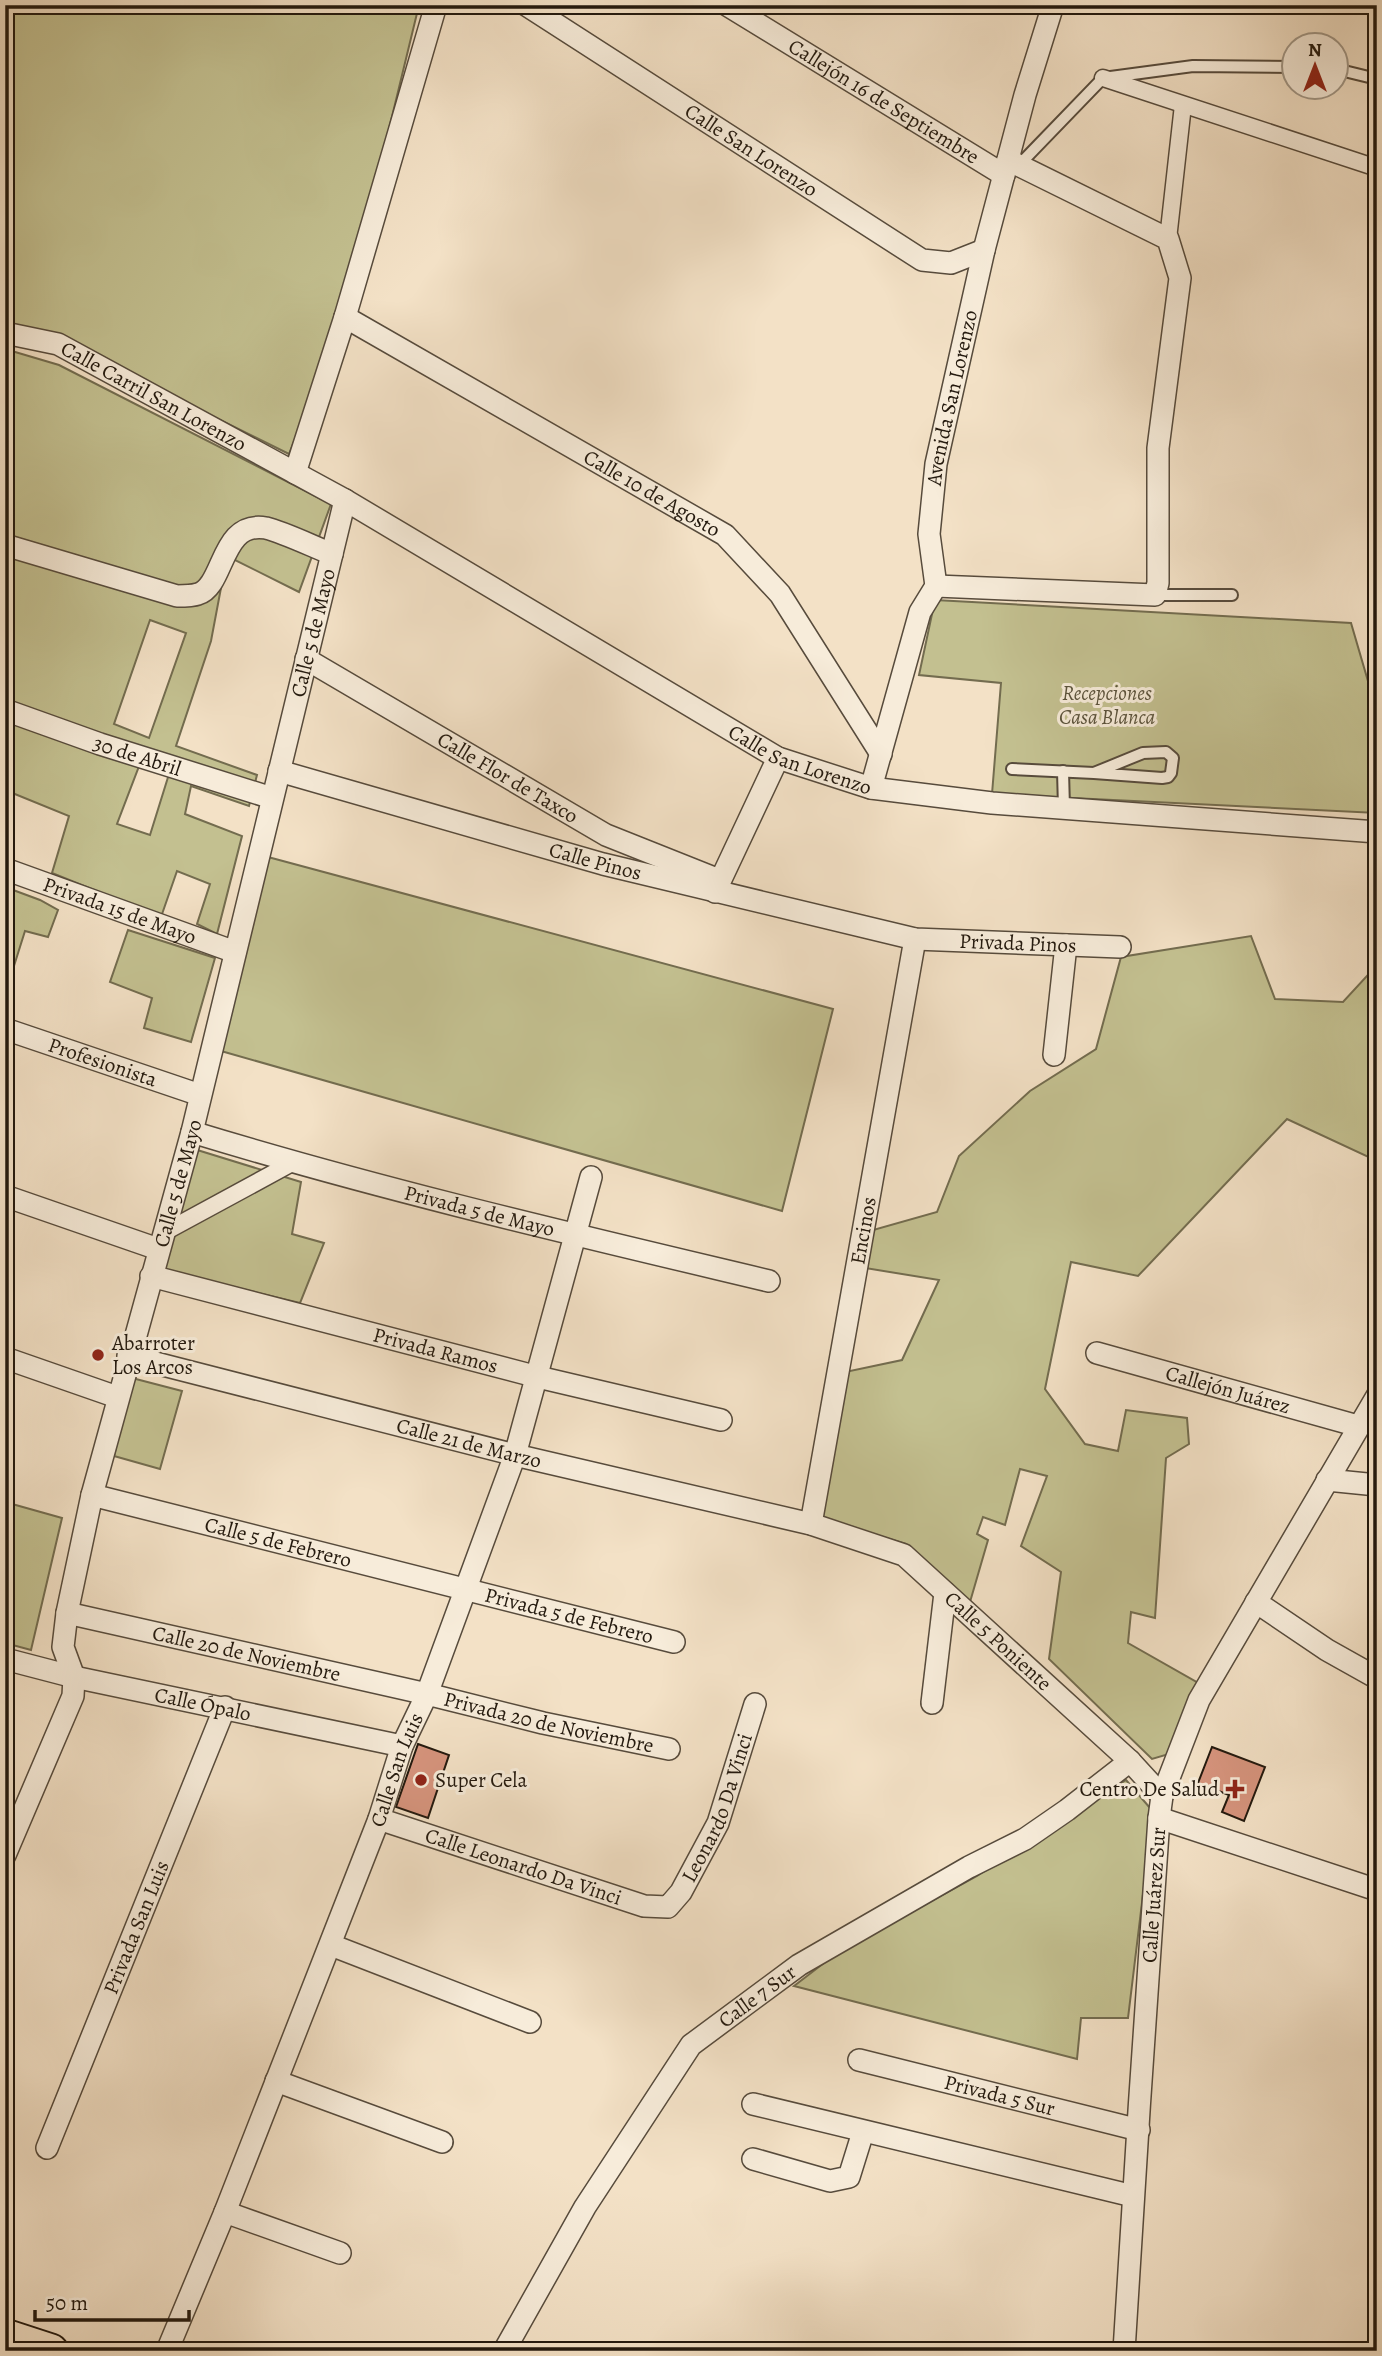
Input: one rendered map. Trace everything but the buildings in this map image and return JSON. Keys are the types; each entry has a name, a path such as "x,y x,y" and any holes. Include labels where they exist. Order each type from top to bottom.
{"main road":[{"path":"5,2336 51,2351"}],"street":[{"path":"295,473 345,317 436,5"},
{"name":"Calle San Lorenzo","path":"526,5 922,260 951,263 984,250"},
{"name":"Callejón 16 de Septiembre","path":"727,5 1010,167 1168,239"},
{"name":"Avenida San Lorenzo","path":"936,586 929,534 936,464 984,250 1010,167 1025,95 1053,5"},
{"path":"1102,78 1377,169"},
{"path":"871,788 920,612 936,586 1155,594 1160,569 1158,448 1180,278 1168,239 1183,104"},
{"name":"Calle 10 de Agosto","path":"345,317 725,535 780,594 881,754"},
{"name":"Calle Carril San Lorenzo","path":"5,333 58,344 295,473"},
{"name":"Calle San Lorenzo","path":"295,473 345,500 778,758 871,788 992,803 1377,832"},
{"name":"Calle 5 de Mayo","path":"74,1677 62,1647 92,1495 128,1356 192,1132 345,500"},
{"path":"5,545 177,596 200,594 213,582 223,553 241,533 253,528 266,528 331,554"},
{"name":"Calle Flor de Taxco","path":"306,659 606,835 717,886"},
{"name":"30 de Abril","path":"5,710 100,744 272,798"},
{"path":"717,886 778,758"},
{"name":"Calle Pinos","path":"279,771 603,864 717,886 915,939"},
{"name":"Privada 15 de Mayo","path":"5,869 235,952"},
{"name":"Privada Pinos","path":"915,939 1120,947"},
{"name":"Encinos","path":"811,1524 915,939"},
{"path":"1054,1055 1066,945"},
{"name":"Profesionista","path":"5,1029 200,1095"},
{"name":"Privada 5 de Mayo","path":"192,1132 292,1163 769,1281"},
{"path":"5,1196 160,1241 292,1163"},
{"name":"Calle San Luis","path":"167,2351 331,1945 379,1819 402,1746 427,1694 515,1455 591,1177"},
{"name":"Privada Ramos","path":"151,1276 538,1377 721,1420"},
{"name":"Callejón Juárez","path":"1097,1353 1359,1426"},
{"name":"Calle 21 de Marzo","path":"128,1356 515,1455 811,1524"},
{"path":"5,1358 117,1397"},
{"name":"Calle Juárez Sur","path":"1124,2351 1158,1818 1163,1796 1199,1700 1377,1396"},
{"path":"1326,1480 1377,1485"},
{"name":"Calle 5 de Febrero","path":"92,1495 465,1590"},
{"name":"Calle 5 Poniente","path":"811,1524 904,1555 1130,1761 1163,1796"},
{"name":"Privada 5 de Febrero","path":"465,1590 674,1642"},
{"path":"932,1703 945,1593"},
{"path":"1256,1602 1327,1650 1377,1678"},
{"name":"Calle 20 de Noviembre","path":"67,1613 427,1694"},
{"name":"Calle Ópalo","path":"5,1658 74,1677 402,1746"},
{"path":"5,1855 73,1696 74,1677"},
{"name":"Privada 20 de Noviembre","path":"427,1694 543,1723 670,1749"},
{"name":"Leonardo Da Vinci","path":"668,1907 681,1892 718,1824 755,1704"},
{"name":"Privada San Luis","path":"47,2148 225,1707"},
{"name":"Calle 7 Sur","path":"504,2351 586,2207 691,2045 799,1965 969,1867 1025,1839 1130,1761"},
{"path":"1158,1818 1377,1890"},
{"name":"Calle Leonardo Da Vinci","path":"379,1819 644,1906 668,1907"},
{"path":"331,1945 530,2022"},
{"name":"Privada 5 Sur","path":"859,2060 1139,2130"},
{"path":"276,2081 442,2142"},
{"path":"753,2104 1132,2196"},
{"path":"753,2159 830,2180 849,2177 863,2132"},
{"path":"225,2212 340,2253"}],"lane":[{"path":"1010,167 1102,78 1193,66 1280,67"},
{"path":"1350,72 1377,79"},
{"path":"1155,594 1232,595"},
{"path":"1012,769 1168,777 1171,773 1172,758 1166,752 1143,753 1094,773"},
{"path":"1063,771 1064,808"}],"green space":[{"path":"5,5 419,5 344,315 289,454 137,379 5,327"},
{"path":"5,349 59,365 331,504 299,592 227,556 211,641 176,746 257,775 249,806 191,786 185,814 242,836 217,934 197,924 210,884 177,871 161,917 52,873 69,816 5,790 5,755 13,729 5,726","holes":["150,620 186,633 149,738 114,724","141,761 169,774 150,835 117,824"]},
{"name":"Recepciones Casa Blanca","path":"935,600 1351,623 1377,712 1377,813 992,794 1001,683 919,675"},
{"path":"268,857 833,1009 782,1211 221,1051"},
{"path":"5,887 58,910 48,937 25,931 14,966 5,962"},
{"path":"128,930 215,958 191,1042 144,1028 152,998 110,982"},
{"path":"1251,936 1275,999 1343,1002 1377,965 1377,1161 1287,1119 1138,1276 1071,1262 1045,1389 1085,1444 1118,1451 1126,1410 1187,1418 1189,1444 1166,1458 1155,1618 1131,1612 1128,1643 1200,1684 1169,1754 1152,1759 1049,1659 1061,1572 1021,1546 1047,1476 1020,1469 1005,1525 983,1517 977,1534 988,1540 970,1602 906,1544 816,1517 845,1372 902,1360 939,1280 859,1267 866,1232 937,1212 959,1156 1030,1091 1096,1049 1121,957"},
{"path":"194,1149 301,1182 292,1234 324,1243 300,1303 163,1270"},
{"path":"132,1378 182,1391 160,1469 114,1456"},
{"path":"5,1502 62,1518 31,1650 5,1643"},
{"path":"1126,1780 1150,1808 1152,1820 1128,2018 1081,2018 1077,2059 794,1986 837,1953 977,1876"}],"place":[{"name":"Abarroter Los Arcos","path":"98,1355"},
{"name":"Super Cela","path":"421,1780"},
{"name":"Centro De Salud","path":"1235,1789"}]}
